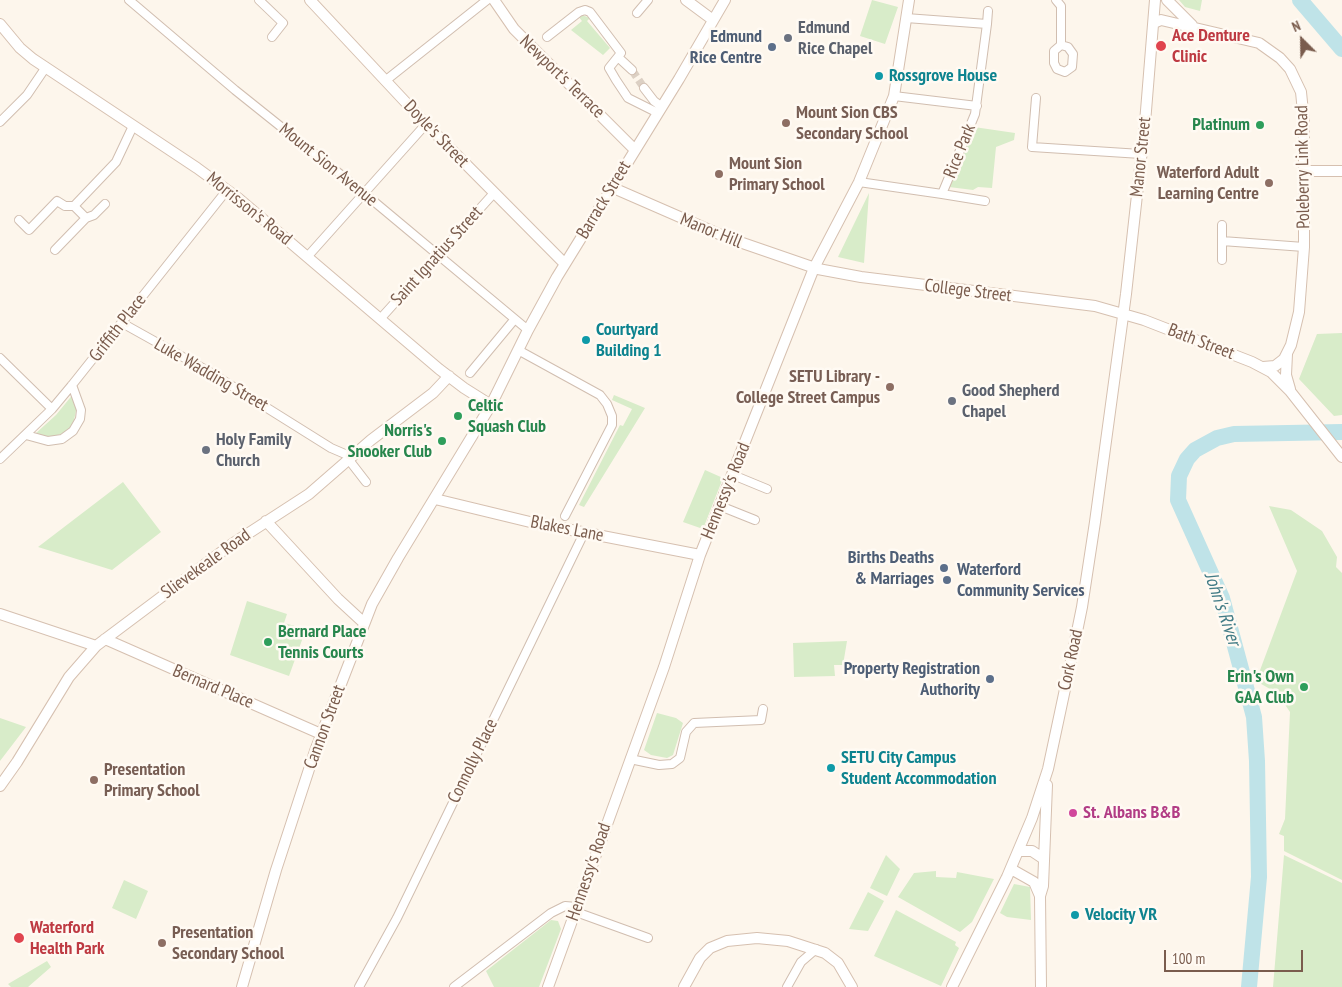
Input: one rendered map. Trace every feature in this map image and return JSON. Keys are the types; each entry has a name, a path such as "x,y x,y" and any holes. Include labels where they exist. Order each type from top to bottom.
{"street":[{"name":"Mount Sion Avenue","path":"129,0 247,100 365,194 528,330"},
{"path":"259,0 283,23 272,37"},
{"name":"Doyle's Street","path":"310,0 426,124 565,264"},
{"path":"385,81 487,0"},
{"name":"Newport's Terrace","path":"494,0 514,29 635,150"},
{"path":"637,13 648,0"},
{"path":"686,0 713,20"},
{"name":"Barrack Street","path":"491,405 528,330 565,264 660,110 724,0"},
{"name":"Hennessy's Road","path":"548,987 664,667 700,555 814,268 859,182 894,96 909,0"},
{"path":"1061,45 1059,3 1069,0"},
{"name":"Manor Street","path":"1123,313 1142,154 1155,0"},
{"path":"1167,0 1183,18 1199,28"},
{"path":"547,37 579,12 585,10 590,12 620,50 619,58 609,68 628,98 660,110"},
{"name":"Rice Park","path":"942,194 977,106 988,11"},
{"path":"906,18 987,24"},
{"name":"Poleberry Link Road","path":"1154,23 1160,20 1259,43 1280,58 1290,69 1296,80 1303,105 1304,247 1299,312 1287,354 1287,380 1294,396"},
{"name":"Morrisson's Road","path":"0,24 20,48 227,190 449,376 491,405"},
{"path":"619,58 632,70"},
{"path":"0,122 26,95 46,67"},
{"path":"644,88 660,110"},
{"name":"Rice Park","path":"894,96 977,106"},
{"path":"1036,98 1032,147 1142,154"},
{"path":"308,256 426,124"},
{"path":"74,206 116,162 133,126"},
{"path":"1304,172 1342,171"},
{"name":"Rice Park","path":"859,182 985,201"},
{"name":"Manor Hill","path":"612,187 728,238 814,268"},
{"name":"Griffith Place","path":"0,459 52,409 227,190"},
{"name":"Saint Ignatius Street","path":"381,318 494,193"},
{"path":"19,220 30,230 57,202 65,206 74,206 86,218"},
{"path":"55,250 86,218 94,215 105,204"},
{"path":"1222,225 1222,260"},
{"path":"1222,241 1304,247"},
{"name":"College Street","path":"814,268 862,277 1095,306 1123,313"},
{"name":"Bath Street","path":"1123,313 1262,367 1276,376 1342,457"},
{"name":"Cork Road","path":"952,987 1019,851 1048,769 1082,608 1123,313"},
{"path":"470,373 514,320"},
{"name":"Luke Wadding Street","path":"122,323 208,371 350,458"},
{"path":"518,350 600,395 608,404 612,416 612,425 565,516"},
{"path":"1262,367 1271,368 1278,365 1287,354"},
{"path":"0,358 52,409"},
{"name":"Slievekeale Road","path":"0,786 17,762 69,677 96,646 232,544 309,494 350,458 433,392 449,376"},
{"path":"26,434 48,441 62,439 73,431 80,419 81,410 72,385"},
{"name":"Cannon Street","path":"242,987 276,870 322,734 364,623 390,571 435,500 491,405"},
{"path":"350,458 366,482"},
{"path":"733,474 767,489"},
{"name":"Blakes Lane","path":"435,500 584,533 700,555"},
{"path":"720,506 755,520"},
{"path":"266,521 338,599 364,623"},
{"name":"Connolly Place","path":"359,987 390,931 584,533"},
{"path":"0,614 96,646"},
{"name":"Bernard Place","path":"105,639 322,734"},
{"path":"630,759 660,765 675,762 680,758 689,727 699,722 761,720 763,709"},
{"path":"1041,987 1040,896 1044,859 1048,769"},
{"path":"1019,851 1032,851 1044,859"},
{"path":"1011,869 1034,882 1040,896"},
{"path":"454,987 551,913 565,906 648,938"},
{"path":"684,987 705,953 716,945 727,941 771,938 816,949 828,954 838,963 852,987"},
{"path":"787,987 800,962 816,949"}],"green space":[{"path":"872,0 898,7 885,44 860,36"},
{"path":"1179,0 1202,0 1200,11 1185,7"},
{"path":"582,15 590,18 587,21 610,48 603,55 571,30 582,21 578,16"},
{"path":"974,127 1015,133 1014,140 996,147 992,188 978,187 973,190 949,187"},
{"path":"869,193 864,263 838,257"},
{"path":"1342,333 1342,415 1334,416 1299,379 1317,334"},
{"path":"74,393 77,406 73,425 66,432 55,436 42,437 35,434 56,415"},
{"path":"614,395 645,408 584,507 579,505 620,425 623,426 632,409 612,400"},
{"path":"705,470 723,478 703,529 683,522"},
{"path":"123,482 161,532 112,570 38,547"},
{"name":"Erin's Own GAA Club","path":"1269,506 1291,510 1322,531 1337,557 1336,567 1342,573 1342,880 1284,851 1284,836 1279,834 1285,819 1290,712 1277,693 1256,681 1297,571"},
{"name":"Bernard Place Tennis Courts","path":"247,601 287,614 284,623 306,629 289,676 230,655"},
{"path":"847,641 843,665 834,665 835,676 794,677 793,643"},
{"path":"657,713 676,718 683,723 673,755 667,758 651,755 644,750"},
{"path":"0,718 26,727 0,761"},
{"path":"886,855 900,869 887,896 870,888"},
{"path":"1284,855 1342,883 1342,987 1273,987"},
{"path":"936,871 936,877 956,878 957,872 994,879 972,922 960,932 898,897 914,873"},
{"path":"124,880 148,891 136,919 112,908"},
{"path":"1014,884 1030,887 1031,920 1007,917 1000,913"},
{"path":"868,892 884,901 868,931 849,929"},
{"path":"896,910 956,942 955,945 959,948 941,986 874,956"},
{"path":"551,920 558,921 561,929 539,987 494,987 486,971"},
{"path":"47,961 51,967 28,987 11,987 8,984"}],"waterway":[{"name":"John's River","path":"1300,0 1342,49"},
{"name":"John's River","path":"1249,987 1259,877 1257,761 1254,717 1222,598 1178,500 1179,476 1187,459 1195,450 1217,438 1234,434 1342,432"}],"tunnel":[{"path":"632,70 644,88"}],"place":[{"name":"Edmund Rice Chapel","path":"788,38"},
{"name":"Ace Denture Clinic","path":"1161,46"},
{"name":"Edmund Rice Centre","path":"772,47"},
{"name":"Rossgrove House","path":"879,76"},
{"name":"Mount Sion CBS Secondary School","path":"786,123"},
{"name":"Platinum","path":"1260,125"},
{"name":"Mount Sion Primary School","path":"719,174"},
{"name":"Waterford Adult Learning Centre","path":"1269,183"},
{"name":"Courtyard Building 1","path":"586,340"},
{"name":"SETU Library - College Street Campus","path":"890,387"},
{"name":"Good Shepherd Chapel","path":"952,401"},
{"name":"Celtic Squash Club","path":"458,416"},
{"name":"Norris's Snooker Club","path":"442,441"},
{"name":"Holy Family Church","path":"206,450"},
{"name":"Births Deaths & Marriages","path":"944,568"},
{"name":"Waterford Community Services","path":"947,580"},
{"name":"Bernard Place Tennis Courts","path":"268,642"},
{"name":"Property Registration Authority","path":"990,679"},
{"name":"Erin's Own GAA Club","path":"1304,687"},
{"name":"SETU City Campus Student Accommodation","path":"831,768"},
{"name":"Presentation Primary School","path":"94,780"},
{"name":"St. Albans B&B","path":"1073,813"},
{"name":"Velocity VR","path":"1075,915"},
{"name":"Waterford Health Park","path":"19,938"},
{"name":"Presentation Secondary School","path":"162,943"}]}
